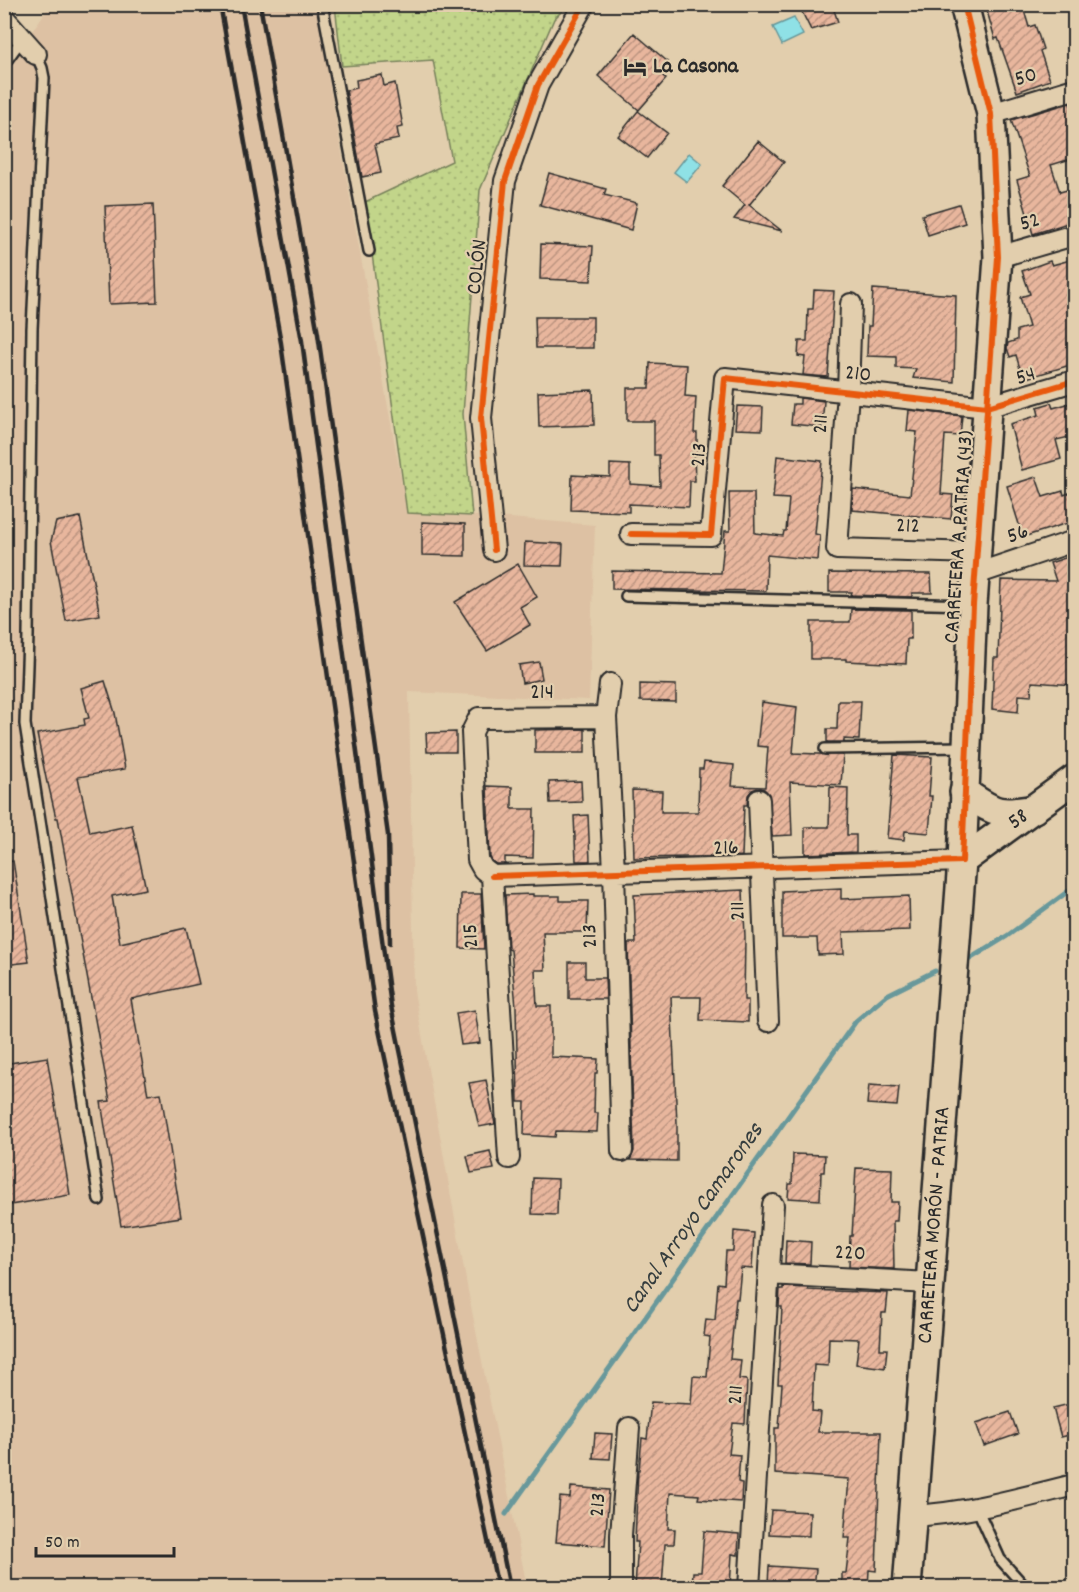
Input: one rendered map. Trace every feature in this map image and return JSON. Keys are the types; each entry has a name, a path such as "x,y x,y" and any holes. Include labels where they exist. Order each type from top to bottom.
{"street":[{"name":"COLÓN","path":"494,550 481,418 505,181 538,85 584,4"},
{"name":"CARRETERA A PATRIA (43)","path":"962,861 973,605 998,257 991,114 964,4"},
{"path":"4,18 36,54"},
{"name":"50","path":"991,114 1074,89"},
{"name":"52","path":"998,257 1074,235"},
{"name":"211","path":"837,549 849,392 851,304"},
{"name":"210","path":"725,378 987,407"},
{"name":"213","path":"631,534 711,535 725,378"},
{"name":"54","path":"987,407 1074,381"},
{"name":"56","path":"977,563 1074,541"},
{"name":"212","path":"837,549 977,563"},
{"name":"213","path":"610,684 606,717 614,871 622,1151"},
{"name":"214","path":"479,718 606,717"},
{"name":"215","path":"479,718 472,732 478,860 483,869 492,876 509,1158"},
{"name":"58","path":"962,861 1074,779"},
{"path":"964,792 994,811 1012,813 1035,809"},
{"name":"211","path":"759,800 768,1021"},
{"name":"216","path":"492,876 962,861"},
{"name":"CARRETERA MORÓN - PATRIA","path":"907,1587 962,861"},
{"name":"211","path":"749,1587 773,1206"},
{"name":"220","path":"769,1274 929,1283"},
{"name":"213","path":"621,1587 621,1535 629,1428"},
{"path":"913,1516 938,1515 977,1508 1074,1485"}],"lane":[{"path":"322,4 369,251"},
{"path":"4,64 22,39"},
{"path":"36,54 44,78 32,329 25,724 99,1200"},
{"path":"626,596 973,605"},
{"path":"825,749 966,747"},
{"path":"977,1508 999,1558 1026,1587"}],"shaded area":[{"path":"50,5 318,5 330,87 407,512 595,525 589,700 409,692 414,991 468,1291 527,1587 5,1588 5,71"}],"green space":[{"path":"335,5 568,5 554,19 480,190 463,414 472,516 407,513 365,202 452,161 433,60 342,66"}],"water":[{"path":"794,18 803,35 782,45 773,27"},
{"path":"689,153 702,164 687,182 674,172"}],"building":[{"path":"798,4 832,4 838,22 811,30"},
{"path":"985,4 1022,4 1029,27 1035,25 1043,49 1040,51 1050,80 1017,92 998,38 995,39"},
{"name":"La Casona","path":"634,33 668,62 659,72 666,79 639,110 598,76"},
{"path":"382,75 384,86 395,83 403,127 397,128 399,139 375,144 381,173 362,177 346,90 357,88 356,80"},
{"path":"1070,103 1074,120 1074,158 1051,165 1060,192 1074,188 1074,221 1033,234 1017,180 1030,176 1011,120"},
{"path":"638,111 667,133 647,158 618,136"},
{"path":"758,141 784,162 749,205 782,231 734,219 745,205 722,186"},
{"path":"549,173 606,189 604,195 637,203 631,230 540,205"},
{"path":"153,204 157,302 109,304 105,206"},
{"path":"959,204 965,223 928,235 922,215"},
{"path":"541,244 593,246 591,281 540,279"},
{"path":"1074,259 1074,364 1023,379 1016,355 1010,357 1007,348 1008,343 1017,340 1017,330 1029,327 1020,297 1030,294 1022,271 1050,261 1052,265"},
{"path":"873,289 956,295 954,382 913,378 916,369 896,368 896,357 867,356"},
{"path":"814,290 834,291 828,377 803,375 805,357 798,356 799,341 807,341 808,309 813,309"},
{"path":"535,317 593,317 593,348 536,348"},
{"path":"650,363 687,365 685,396 696,397 694,433 697,433 697,455 694,455 695,481 690,481 689,507 629,504 629,512 571,510 572,475 610,477 610,464 630,465 630,484 660,486 659,455 654,455 654,421 627,421 627,388 649,388"},
{"path":"593,390 594,425 539,427 538,392"},
{"path":"800,398 824,401 822,427 791,424 793,404 800,404"},
{"path":"1074,402 1074,436 1056,440 1061,459 1022,470 1010,424 1039,415 1037,407 1051,403 1053,408"},
{"path":"737,406 763,407 762,430 735,429"},
{"path":"909,410 962,416 960,436 945,435 941,494 953,495 951,519 852,510 853,489 910,495 917,432 907,431"},
{"path":"777,456 822,461 815,534 820,535 818,560 767,555 766,591 612,589 612,571 721,573 725,531 730,531 729,493 754,493 755,533 783,536 786,531 789,499 773,498"},
{"path":"1036,477 1043,497 1063,491 1064,495 1074,491 1074,521 1023,537 1007,486"},
{"path":"80,517 100,615 66,621 51,541 56,522"},
{"path":"422,522 465,524 465,556 422,555"},
{"path":"525,542 563,544 562,566 524,565"},
{"path":"1074,555 1074,685 1032,682 1031,696 1019,695 1018,712 992,709 994,658 998,658 1001,580 1056,581 1050,563"},
{"path":"518,564 537,597 520,607 530,625 487,651 455,602"},
{"path":"829,573 931,574 932,593 912,593 912,597 829,592"},
{"path":"851,609 911,610 911,639 907,639 906,664 846,661 846,659 811,659 811,622 850,622"},
{"path":"539,662 542,679 522,683 519,665"},
{"path":"105,681 115,713 125,769 78,777 90,832 132,825 146,889 112,896 120,943 186,928 199,984 131,999 148,1095 161,1093 181,1217 121,1226 101,1102 110,1101 58,818 56,818 47,783 37,734 85,725 84,719 89,718 81,688"},
{"path":"640,684 676,685 676,702 640,701"},
{"path":"838,701 861,701 859,740 844,739 844,742 827,742 827,729 837,729"},
{"path":"762,702 797,707 793,753 843,755 841,785 790,782 792,835 772,836 769,794 764,789 752,790 748,795 747,805 744,805 742,856 634,858 632,790 662,791 661,812 698,812 699,769 703,769 704,762 734,765 732,786 765,787 768,747 757,746"},
{"path":"585,729 585,753 535,753 535,730"},
{"path":"456,732 456,752 427,752 426,733"},
{"path":"894,755 932,757 929,833 905,831 904,840 887,838"},
{"path":"581,781 582,802 550,803 549,782"},
{"path":"487,786 512,787 512,809 534,809 533,858 505,857 505,864 496,864 492,861"},
{"path":"830,787 848,788 847,835 856,835 856,852 805,854 805,827 829,827"},
{"path":"588,815 590,861 576,861 574,816"},
{"path":"13,861 29,962 4,965 4,862"},
{"path":"841,888 841,899 909,896 910,930 843,932 844,954 818,955 817,938 782,938 782,891"},
{"path":"743,890 744,1000 748,1000 748,1022 700,1020 701,997 671,997 677,1161 630,1160 634,1151 628,943 636,943 634,895"},
{"path":"461,894 481,894 484,949 460,948"},
{"path":"533,894 533,896 560,896 560,901 588,901 587,932 543,932 545,970 535,970 537,1006 551,1006 551,1057 598,1059 597,1073 595,1073 594,1113 598,1113 597,1132 556,1131 555,1137 524,1135 525,1102 518,1102 516,1007 511,950 508,949 505,895"},
{"path":"569,962 585,962 585,978 605,978 606,999 569,999"},
{"path":"475,1010 480,1043 461,1045 456,1013"},
{"path":"47,1057 70,1195 4,1206 4,1064"},
{"path":"486,1080 495,1124 479,1127 469,1083"},
{"path":"869,1085 899,1087 897,1106 867,1104"},
{"path":"490,1151 494,1169 471,1173 467,1156"},
{"path":"793,1154 825,1155 824,1172 821,1172 820,1200 788,1198 789,1184 792,1184"},
{"path":"856,1168 892,1169 891,1202 898,1202 897,1221 893,1221 894,1269 849,1267"},
{"path":"533,1178 558,1179 557,1215 532,1214"},
{"path":"734,1231 754,1233 752,1269 741,1268 730,1359 741,1360 739,1379 747,1380 745,1424 733,1423 729,1454 740,1455 738,1482 742,1483 741,1502 698,1499 699,1495 670,1493 668,1529 675,1529 674,1544 665,1544 662,1587 635,1587 638,1542 635,1542 638,1470 642,1438 647,1439 651,1402 691,1404 693,1376 707,1377 710,1337 704,1336 706,1319 715,1320 718,1283 724,1284 726,1251 733,1251"},
{"path":"786,1240 811,1242 810,1264 785,1263"},
{"path":"783,1287 888,1293 886,1313 882,1313 880,1349 887,1349 885,1368 856,1364 859,1339 829,1338 828,1366 814,1365 812,1411 820,1412 818,1432 881,1432 876,1571 869,1570 868,1587 842,1587 842,1573 846,1573 850,1538 844,1538 849,1479 775,1474 775,1428 779,1428 782,1384 778,1384 782,1307 779,1307 780,1289"},
{"path":"1074,1403 1074,1434 1061,1437 1053,1408"},
{"path":"1010,1412 1018,1434 984,1446 976,1423"},
{"path":"595,1433 612,1434 610,1459 593,1458"},
{"path":"571,1487 609,1490 605,1546 556,1542 560,1497 570,1498"},
{"path":"771,1510 810,1512 809,1536 769,1534"},
{"path":"704,1531 739,1534 738,1555 732,1554 730,1587 692,1587 693,1572 701,1572"},
{"path":"769,1566 816,1569 814,1587 768,1584"}],"waterway":[{"path":"968,960 1007,936 1074,887"},
{"name":"Canal Arroyo Camarones","path":"506,1514 856,1021 887,995 935,971"}],"railway":[{"path":"220,4 281,343 375,1011 498,1588"},
{"path":"241,4 302,341 391,1006 510,1588"},
{"path":"260,4 318,334 388,835 390,943"}],"cycle path":[{"path":"494,550 481,418 505,181 538,85 584,4"},
{"path":"492,876 962,861 973,605 998,257 991,114 964,4"},
{"path":"631,534 711,535 725,378 987,407 1074,381"}],"place":[{"name":"La Casona","path":"635,67"}]}
